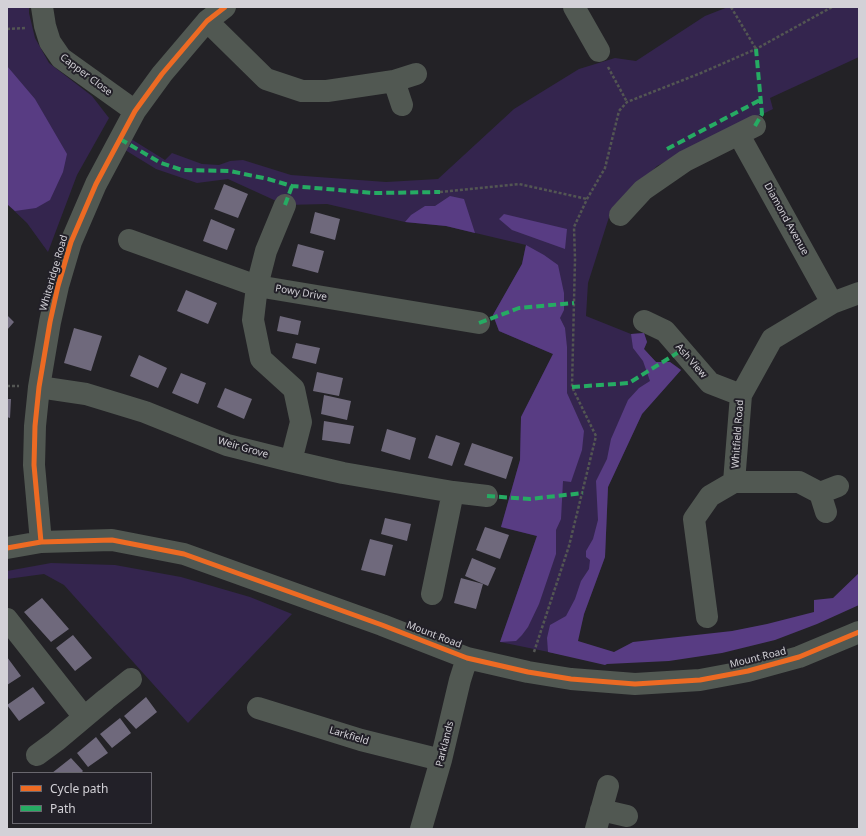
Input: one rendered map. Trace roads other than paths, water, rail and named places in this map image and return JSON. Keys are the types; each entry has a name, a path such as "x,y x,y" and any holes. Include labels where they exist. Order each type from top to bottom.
{"street":[{"name":"Capper Close","path":"42,7 45,26 50,42 61,58 135,111"},
{"name":"Whiteridge Road","path":"41,542 34,465 35,426 39,387 50,322 58,286 71,242 96,184 135,111 162,74 207,21 224,7"},
{"path":"574,7 599,51"},
{"path":"207,21 266,79 302,91 327,91 394,81 416,74"},
{"path":"394,81 402,106"},
{"name":"Diamond Avenue","path":"620,215 643,190 679,165 742,133 832,303"},
{"path":"284,205 266,251 257,286 252,320 261,359 294,389 301,422 291,461"},
{"name":"Powy Drive","path":"129,240 257,286 479,323"},
{"name":"Whitfield Road","path":"707,617 694,519 710,496 734,482 741,395 772,339 832,303 859,293"},
{"name":"Ash View","path":"644,321 665,331 710,383 741,395"},
{"name":"Weir Grove","path":"39,387 86,394 145,412 227,445 291,461 342,473 453,492 487,496"},
{"path":"734,482 800,482 828,497"},
{"path":"432,594 453,492"},
{"name":"Mount Road","path":"7,548 41,542 112,540 184,554 382,625 467,658 528,672 571,679 635,684 700,680 748,672 799,657 859,632"},
{"path":"7,619 84,718"},
{"name":"Parklands","path":"420,829 441,760 460,680 467,658"},
{"path":"38,755 131,679"},
{"name":"Larkfield","path":"258,708 362,740 441,760"},
{"path":"608,786 599,819 627,816"}]}
